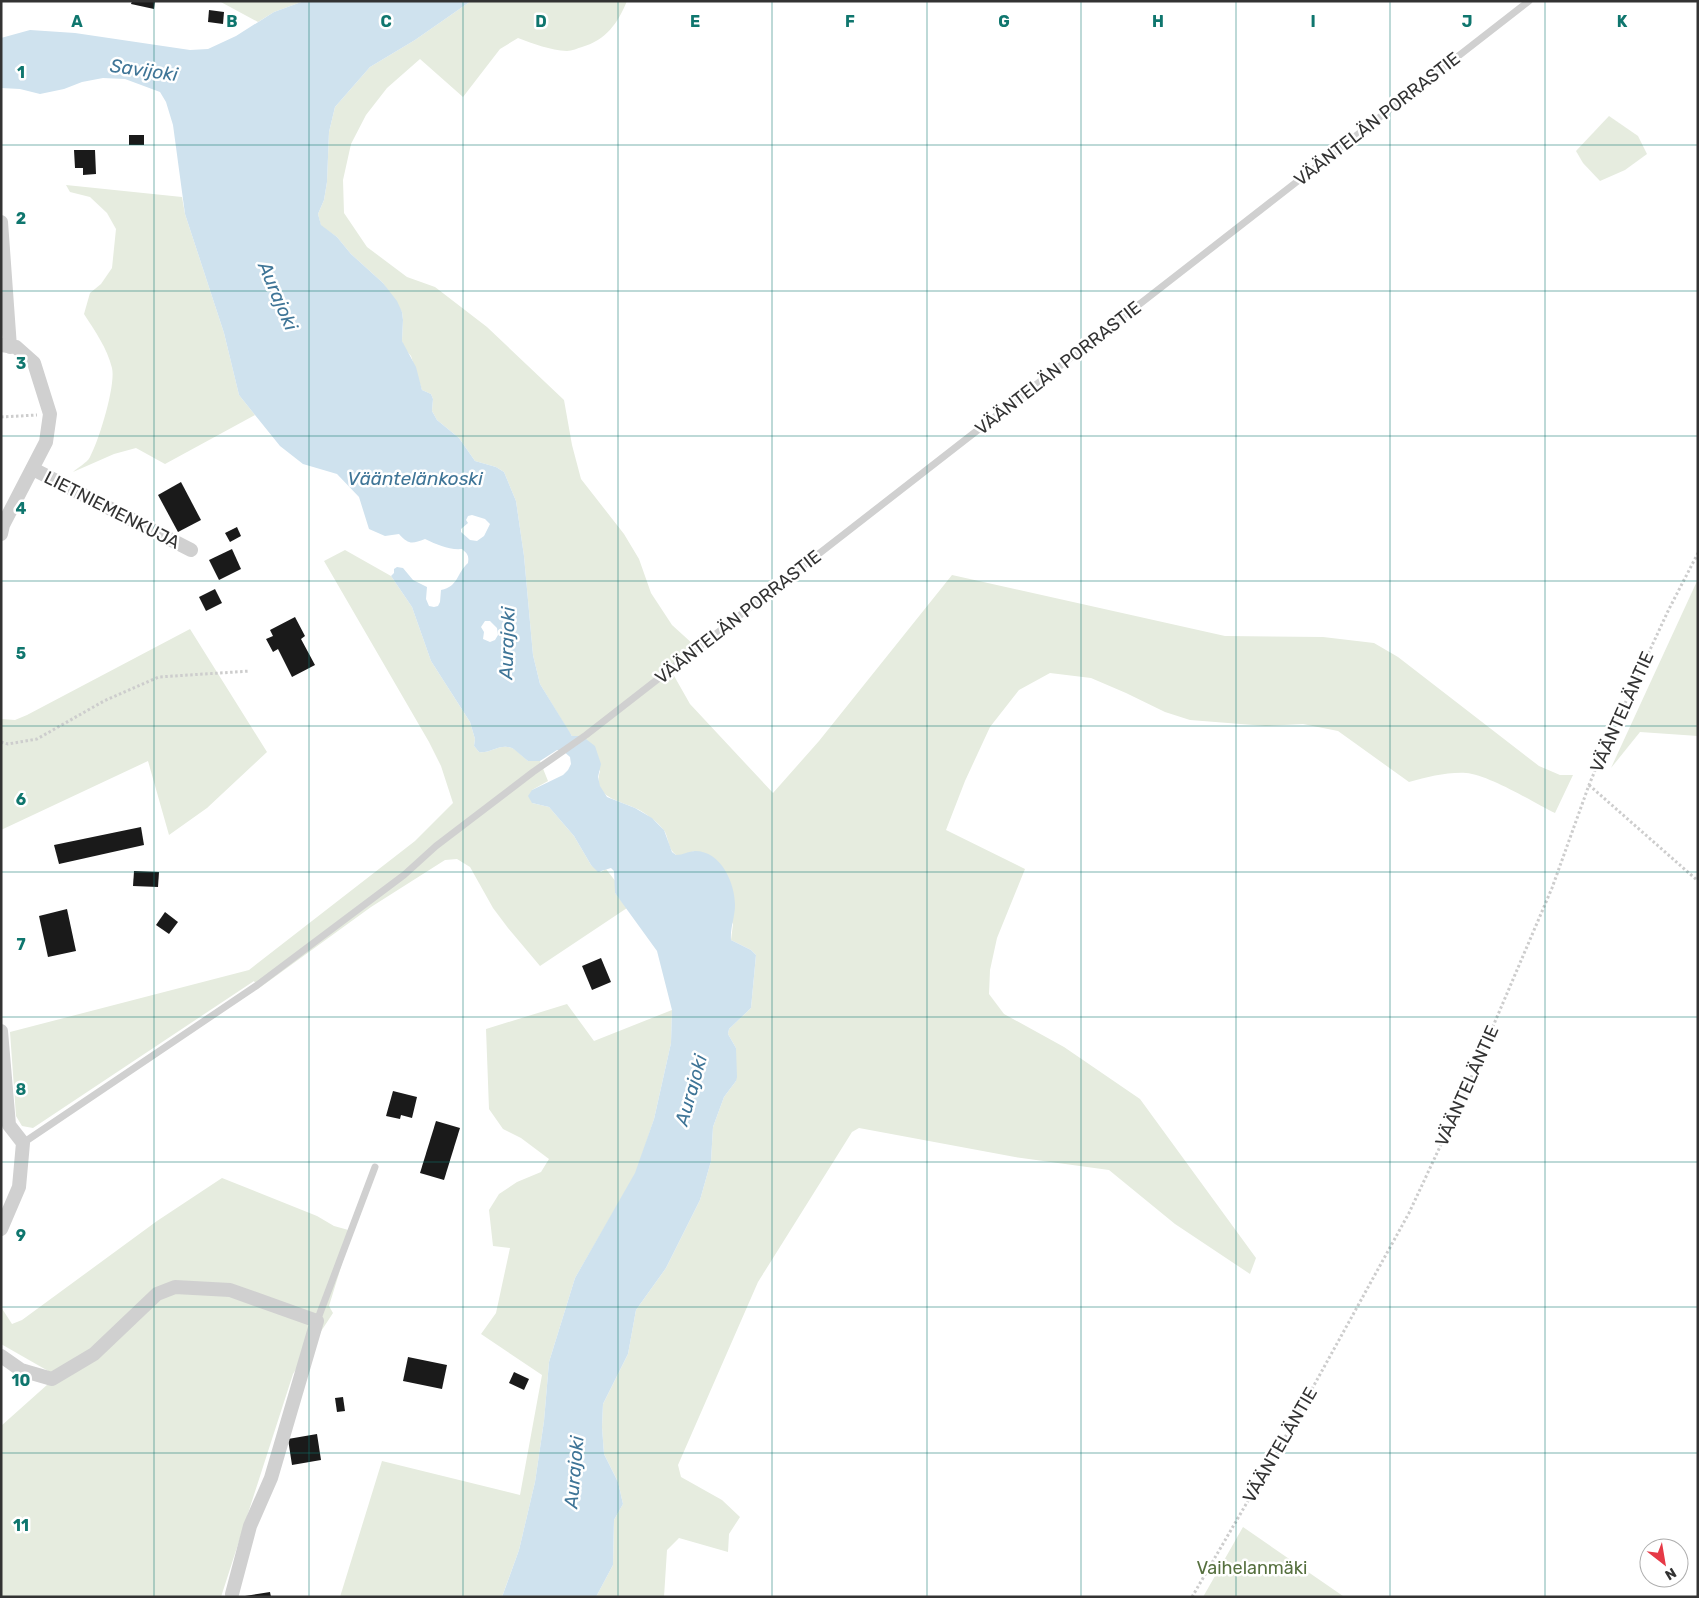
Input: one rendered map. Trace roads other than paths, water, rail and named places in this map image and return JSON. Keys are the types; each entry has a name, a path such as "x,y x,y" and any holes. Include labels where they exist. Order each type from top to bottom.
{"street":[{"path":"1,222 6,346 16,347 34,363 50,414 46,442 3,525 1,534"},
{"name":"LIETNIEMENKUJA","path":"33,469 191,550"},
{"path":"1,1031 9,1125 23,1144 19,1187 1,1229"},
{"path":"1,1356 21,1370 52,1379 94,1354 157,1294 175,1287 230,1290 317,1321 271,1478 250,1526 231,1595"}],"lane":[{"name":"VÄÄNTELÄN PORRASTIE","path":"23,1144 256,986 389,887 436,846 533,772 586,735 1529,1"},
{"path":"317,1321 374,1167"}],"water":[{"path":"304,1 471,1 415,40 370,67 335,107 329,132 327,182 324,200 318,214 321,225 337,237 351,254 383,283 397,301 403,320 402,341 416,367 422,390 431,394 433,399 432,411 437,420 459,438 475,461 496,467 504,472 516,501 524,556 533,655 540,684 572,736 582,736 595,746 601,764 598,777 600,786 607,797 635,808 652,818 664,830 672,852 676,855 693,851 704,852 719,862 729,878 734,896 735,909 731,940 751,950 756,955 751,1008 729,1029 728,1034 736,1048 737,1077 724,1097 713,1127 711,1161 700,1200 666,1268 636,1310 628,1354 603,1404 604,1454 618,1482 623,1504 614,1520 613,1565 596,1597 502,1597 519,1550 535,1482 544,1421 549,1362 575,1278 635,1173 654,1119 671,1043 672,1010 657,951 615,893 614,871 611,868 598,872 591,865 574,836 549,807 532,803 528,796 532,790 563,775 571,764 570,757 562,750 557,750 540,761 528,761 514,749 508,747 479,752 474,746 475,739 470,722 431,661 412,607 391,576 397,567 403,568 413,580 427,587 426,599 429,606 438,606 441,590 454,583 468,563 467,554 462,549 448,548 425,539 411,542 405,540 399,534 385,536 369,529 359,497 337,474 303,464 280,446 239,395 224,333 185,214 173,125 166,102 160,92 125,79 103,78 40,94 20,89 1,88 1,38 30,30 75,33 190,50 208,49 236,36 274,12","holes":["472,515 485,519 490,524 484,536 477,541 470,540 461,532 461,529 468,523 466,520 468,516","485,621 490,621 497,628 498,635 495,640 490,642 483,639 484,632 481,627"]}],"water label":[{"name":"Savijoki","path":"144,70"},
{"name":"Aurajoki","path":"278,296"},
{"name":"Vääntelänkoski","path":"415,478"},
{"name":"Aurajoki","path":"507,643"},
{"name":"Aurajoki","path":"691,1090"},
{"name":"Aurajoki","path":"574,1472"}],"park label":[{"name":"Vaihelanmäki","path":"1252,1568"}]}
